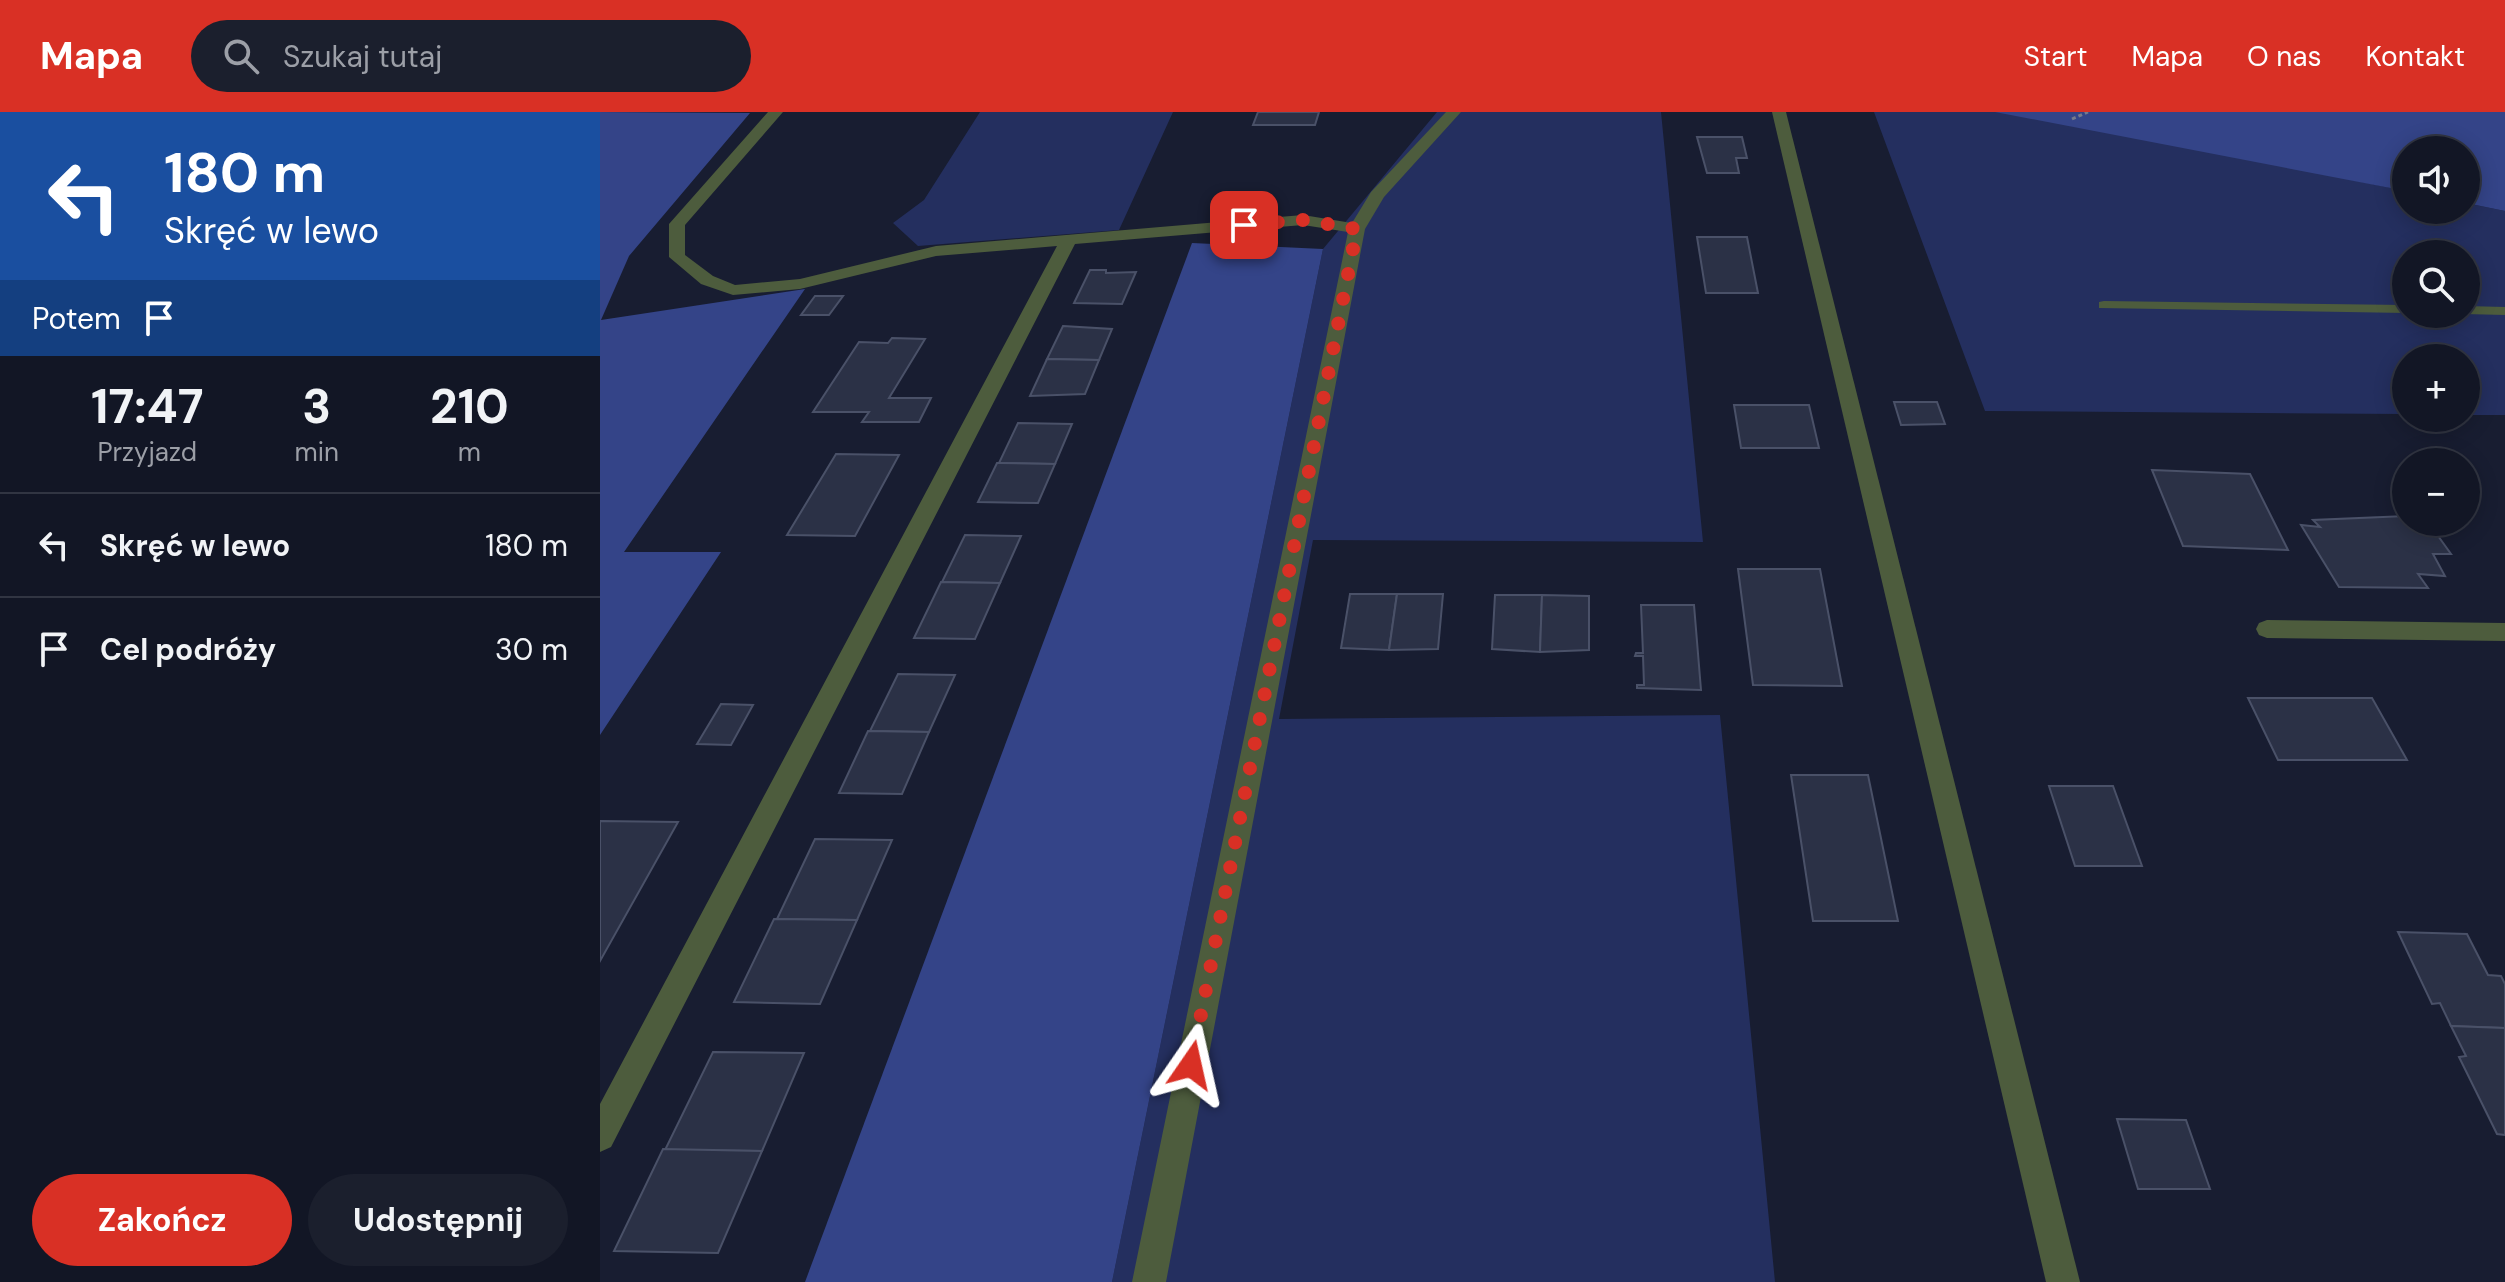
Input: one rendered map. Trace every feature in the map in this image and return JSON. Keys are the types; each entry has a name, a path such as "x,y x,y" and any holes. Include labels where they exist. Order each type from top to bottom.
{"street":[{"path":"776,112 677,224 677,257 707,280 733,290 800,284 936,251 1303,220 1357,229"},
{"path":"1149,1282 1357,229 1377,195 1454,112"},
{"path":"1779,112 2063,1282"},
{"path":"600,1136 1069,239"},
{"path":"2267,629 2505,632"}],"lane":[{"path":"2104,305 2392,309"},
{"path":"2480,310 2505,311"}],"path":[{"path":"2072,119 2088,112"}],"shaded area":[{"path":"600,112 750,113 629,256 601,320 805,289 624,552 721,552 600,735"},
{"path":"980,112 1173,112 1119,230 918,246 893,223 924,200"},
{"path":"1437,112 1661,112 1703,542 1313,540 1279,719 1720,715 1775,1282 1112,1282 1323,249"},
{"path":"1874,112 2018,112 2392,188 2392,224 2480,224 2480,206 2505,211 2505,415 2480,415 2480,344 2392,344 2392,414 1985,411"},
{"path":"1995,112 2505,112 2505,211 2480,206 2480,136 2392,136 2392,188"},
{"path":"1192,243 1323,249 1112,1282 805,1282"}],"building":[{"path":"1258,112 1319,112 1315,125 1253,125"},
{"path":"1697,137 1742,137 1747,158 1736,158 1739,173 1707,173"},
{"path":"1697,237 1747,237 1758,293 1706,293"},
{"path":"1090,270 1136,272 1122,304 1074,303"},
{"path":"815,296 843,296 829,315 801,315"},
{"path":"1063,326 1112,329 1099,360 1047,359"},
{"path":"892,338 925,339 889,398 931,398 919,422 862,422 869,412 813,412 859,342 888,343"},
{"path":"1047,359 1099,360 1085,394 1030,396"},
{"path":"1894,402 1937,402 1945,424 1901,425"},
{"path":"1734,405 1809,405 1819,448 1741,448"},
{"path":"1018,423 1072,424 1055,464 999,463"},
{"path":"836,454 899,455 855,536 787,535"},
{"path":"997,463 1055,464 1038,503 978,502"},
{"path":"2152,470 2250,474 2288,550 2183,546"},
{"path":"2392,517 2392,536 2438,536 2451,554 2433,554 2445,576 2418,574 2428,588 2339,587 2301,525 2320,527 2313,520"},
{"path":"965,535 1021,536 1000,583 942,582"},
{"path":"1738,569 1820,569 1842,686 1753,685"},
{"path":"941,582 1000,583 975,639 914,638"},
{"path":"1350,594 1397,594 1389,650 1341,648"},
{"path":"1397,594 1443,594 1438,649 1389,650"},
{"path":"1495,595 1542,595 1540,652 1492,649"},
{"path":"1542,595 1589,596 1589,650 1540,652"},
{"path":"1641,605 1694,605 1701,690 1637,688 1637,685 1644,685 1643,656 1635,656 1636,653 1643,653"},
{"path":"898,674 955,675 929,732 870,731"},
{"path":"2248,698 2372,698 2407,760 2278,760"},
{"path":"721,704 753,705 731,745 697,744"},
{"path":"868,731 929,732 902,794 839,793"},
{"path":"1791,775 1868,775 1898,921 1813,921"},
{"path":"2049,786 2113,786 2142,866 2075,866"},
{"path":"600,821 678,822 600,961"},
{"path":"815,839 892,840 857,920 777,919"},
{"path":"774,919 857,920 820,1004 734,1002"},
{"path":"2398,932 2467,934 2488,975 2501,976 2505,984 2505,1028 2451,1026 2440,1003 2432,1004"},
{"path":"2451,1026 2505,1028 2505,1135 2497,1134 2459,1057 2466,1056"},
{"path":"713,1052 804,1053 762,1151 665,1150"},
{"path":"2117,1119 2186,1120 2210,1189 2138,1189"},
{"path":"663,1149 762,1151 718,1253 614,1251"}],"route":[{"path":"1191,1065 1357,229 1303,220 1244,225"}]}
